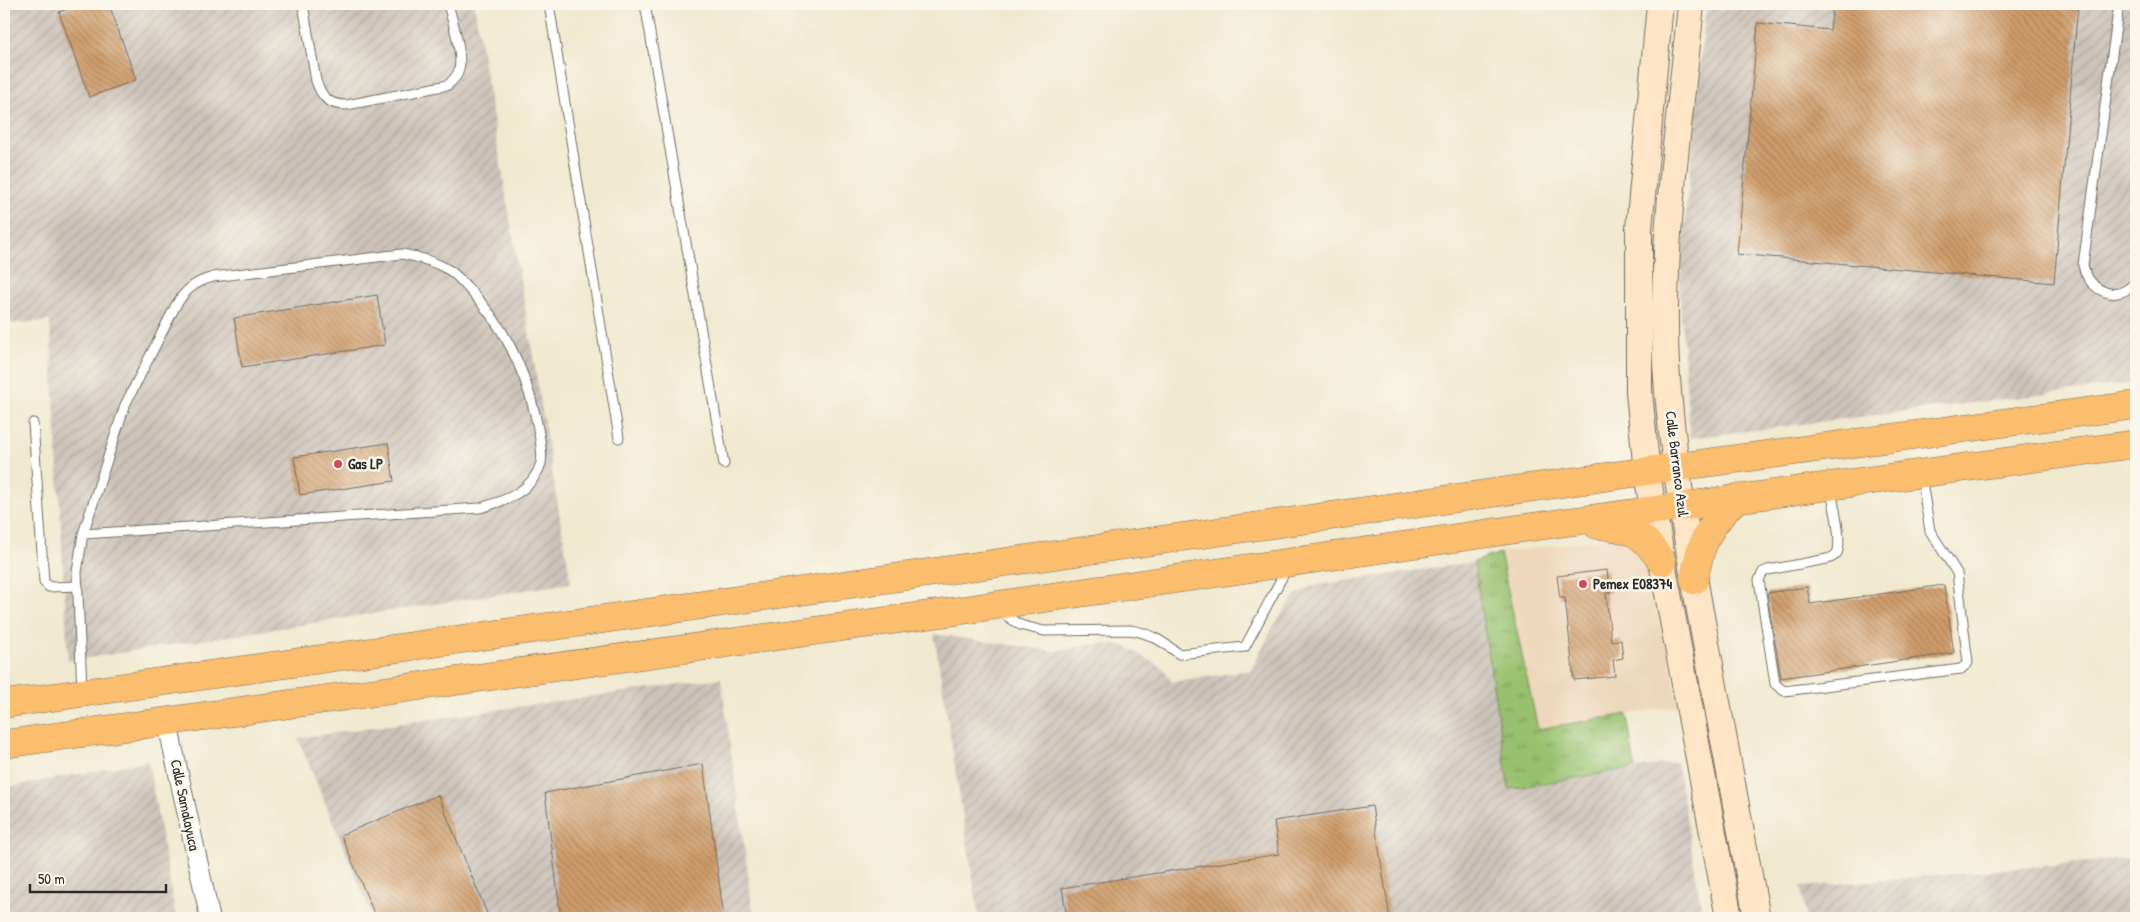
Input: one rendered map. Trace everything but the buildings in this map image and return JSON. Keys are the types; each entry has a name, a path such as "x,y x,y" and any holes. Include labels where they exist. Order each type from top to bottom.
{"main road":[{"name":"Calle Barranco Azul","path":"1660,4 1641,190 1638,268 1639,392 1653,510 1729,918"},
{"name":"Calle Barranco Azul","path":"1691,4 1668,228 1665,274 1666,363 1676,468 1694,580 1758,918"},
{"path":"4,704 1647,472 2136,406"},
{"path":"4,744 993,606 1566,522 2136,444"},
{"path":"1694,580 1704,538 1719,515 1737,498"},
{"path":"1566,522 1616,527 1630,531 1649,543 1662,562"},
{"path":"362,654 368,692"},
{"path":"1684,678 1696,676 1702,678 1715,730 1718,735 1723,737"}],"street":[{"name":"Calle Samalayuca","path":"167,721 210,918"}],"lane":[{"path":"303,4 316,81 320,93 328,102 337,105 347,105 448,85 458,73 460,57 448,4"},
{"path":"549,4 619,438"},
{"path":"645,4 724,464"},
{"path":"2119,4 2083,265 2089,281 2105,292 2115,293 2124,291 2132,287 2136,281"},
{"path":"82,693 78,556 83,534 128,398 176,305 185,290 198,281 212,276 402,254 424,258 450,270 474,294 496,321 518,360 528,386 540,436 542,462 533,478 523,490 507,500 480,508 83,534"},
{"path":"33,423 44,582 49,587 78,586"},
{"path":"1831,486 1838,540 1837,552 1833,557 1827,559 1768,570 1763,572 1759,580 1775,684 1784,691 1961,669 1968,663 1957,573 1930,531 1921,473"},
{"path":"993,606 1008,618 1032,630 1054,632 1130,630 1143,632 1153,635 1179,654 1245,647 1291,562"}],"shaded area":[{"path":"4,4 474,4 571,583 68,661 50,321 4,324"},
{"path":"1706,4 2136,4 2136,383 1690,438 1679,287"},
{"path":"1614,537 1649,559 1679,706 1538,729 1500,553"},
{"path":"1474,562 1509,788 1677,762 1703,918 979,918 934,634 1054,651 1096,644 1124,645 1163,668 1172,682 1251,670 1273,627 1294,596 1311,586"},
{"path":"721,678 754,918 373,918 298,738"},
{"path":"148,761 176,918 4,918 4,788"},
{"path":"2136,858 2136,918 1806,918 1801,887"}],"green space":[{"path":"1500,553 1538,729 1627,714 1635,768 1509,789 1474,562"}],"place":[{"name":"Gas LP","path":"338,464"},
{"name":"Pemex E08374","path":"1583,584"}]}
